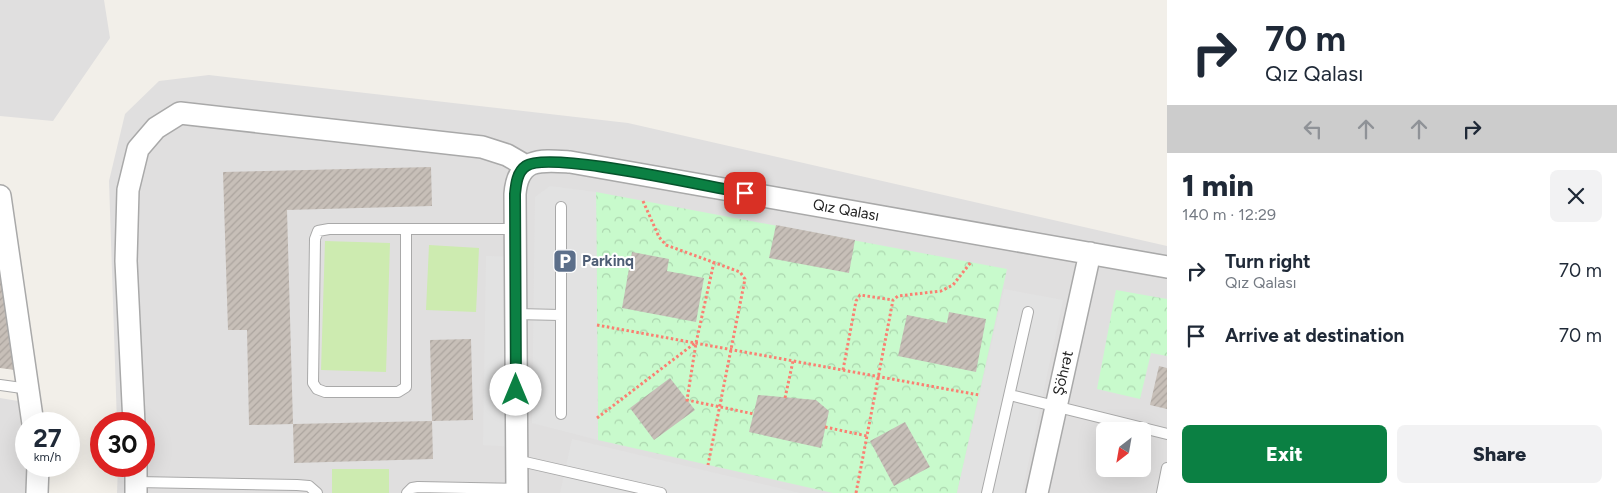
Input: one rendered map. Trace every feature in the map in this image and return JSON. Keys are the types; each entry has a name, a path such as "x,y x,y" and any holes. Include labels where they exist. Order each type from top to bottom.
{"street":[{"path":"133,412 126,261 128,190 138,149 156,128 180,113 482,147 507,155 526,166 516,181 517,491"},
{"name":"Qız Qalası","path":"526,166 538,161 570,162 1167,267"},
{"path":"0,196 31,412"},
{"name":"Şöhrət","path":"1037,493 1090,253"},
{"path":"37,493 38,477"}],"lane":[{"path":"561,207 561,414"},
{"path":"406,229 406,387 398,392 325,392 317,389 313,383 313,374 314,239 318,232 329,229 406,229 516,229"},
{"path":"987,493 1028,312"},
{"path":"516,314 561,315"},
{"path":"0,385 28,389"},
{"path":"1010,395 1167,434"},
{"path":"516,460 661,493"},
{"path":"1162,493 1167,468"},
{"path":"136,480 209,489 297,485 309,486 317,493"},
{"path":"407,493 412,488 418,487 517,491"}],"path":[{"path":"643,201 659,237 666,245 740,272 745,279 708,465"},
{"path":"714,262 696,343 687,400 754,414"},
{"path":"856,493 893,300 898,296 940,291 953,284 971,262"},
{"path":"843,370 856,301 860,295 893,300"},
{"path":"597,325 980,395"},
{"path":"597,418 696,343"},
{"path":"786,398 793,361"},
{"path":"825,427 867,436"}],"shaded area":[{"path":"0,0 104,0 110,38 53,121 0,116"},
{"path":"209,75 628,123 1167,246 1167,493 117,493 118,477 155,477 155,412 117,412 109,181 125,114 159,81"},
{"name":"Parkinq","path":"550,186 596,192 598,440 532,423 535,197"},
{"path":"486,256 516,257 516,447 483,445"},
{"path":"1004,289 1063,300 1022,493 957,493"},
{"path":"0,398 18,401 19,412 15,412 15,477 27,477 28,487 26,493 0,493"},
{"path":"572,439 800,493 560,493"}],"green space":[{"path":"596,192 1007,269 957,493 833,493 598,440"},
{"path":"325,241 390,243 386,372 321,370"},
{"path":"429,245 479,248 476,312 426,310"},
{"path":"1116,290 1167,299 1167,356 1151,353 1140,399 1097,389"},
{"path":"332,469 389,469 389,493 332,493"}],"building":[{"path":"431,167 432,206 287,210 293,424 249,425 247,330 228,330 223,172"},
{"path":"776,225 855,240 849,273 769,258"},
{"path":"632,252 669,259 667,271 704,278 696,322 622,308"},
{"path":"0,264 15,370 0,368"},
{"path":"949,312 986,319 976,372 898,356 907,315 947,323"},
{"path":"471,339 473,420 432,421 430,340"},
{"path":"1159,366 1167,368 1167,409 1150,405"},
{"path":"670,378 695,410 654,440 630,408"},
{"path":"758,395 816,400 829,411 821,448 749,432"},
{"path":"432,421 433,459 294,463 293,424"},
{"path":"905,422 930,467 894,486 870,441"}],"place":[{"name":"Parkinq","path":"565,261"}],"route":[{"path":"516,390 515,194 516,181 526,166 538,161 570,162 745,193"}]}
